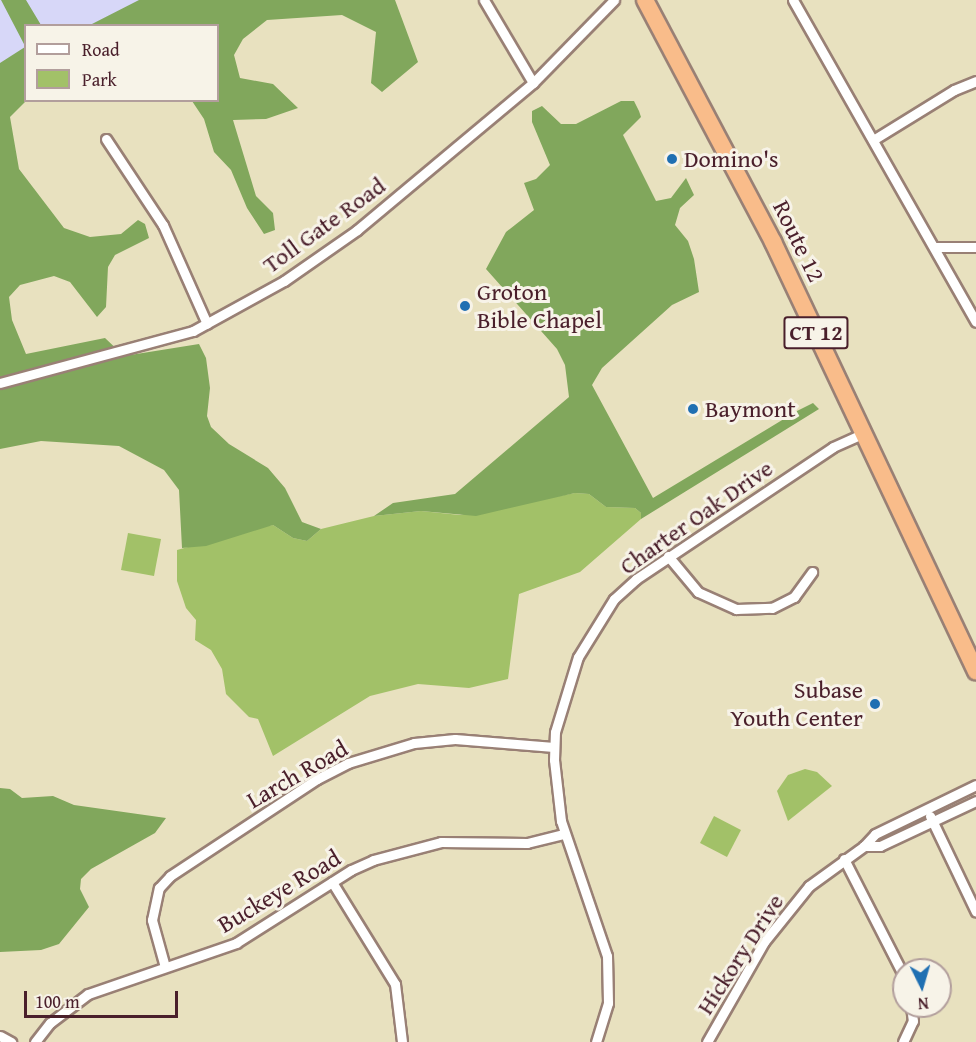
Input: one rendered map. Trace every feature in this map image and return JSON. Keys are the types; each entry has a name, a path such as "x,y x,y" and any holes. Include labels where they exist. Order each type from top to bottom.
{"highway":[{"name":"Route 12","path":"645,0 740,176 976,671"}],"street":[{"path":"484,0 533,82"},
{"name":"Toll Gate Road","path":"0,383 207,324 284,281 357,230 533,82 614,0"},
{"path":"792,0 976,322"},
{"path":"873,140 954,90 976,81"},
{"path":"106,139 163,225 207,324"},
{"path":"934,247 976,247"},
{"name":"Charter Oak Drive","path":"596,1042 608,1003 607,956 564,834 554,747 566,688 594,626 614,599 668,556 833,447 864,433"},
{"path":"668,556 698,592 736,609 771,608 794,597 812,572"},
{"name":"Larch Road","path":"165,967 152,920 159,888 170,876 317,779 365,757 414,743 455,739 554,747"},
{"name":"Hickory Drive","path":"708,1042 781,919 810,886 864,846 875,834 976,785"},
{"name":"Hickory Drive","path":"864,846 880,846 976,801"},
{"path":"927,808 976,912"},
{"name":"Buckeye Road","path":"35,1042 50,1023 88,994 236,943 332,882 373,860 425,844 521,843 564,834"},
{"path":"844,859 895,958"},
{"path":"332,882 395,984 402,1042"},
{"path":"903,1042 913,1018"},
{"path":"0,1036 11,1042"}],"shaded area":[{"path":"0,0 158,0 110,24 24,24 24,68 0,80"}],"green space":[{"path":"1,0 26,0 40,24 24,24 24,44"},
{"path":"139,0 395,0 418,62 382,92 371,83 376,32 342,15 267,20 243,39 234,55 240,78 273,84 298,108 266,119 233,120 256,196 273,213 275,230 264,234 247,208 231,170 214,152 204,119 193,102 219,102 219,24 92,24"},
{"path":"24,48 25,102 10,117 19,169 64,228 90,237 121,234 138,220 145,224 149,238 115,255 108,267 106,307 97,317 70,282 54,276 20,285 9,297 12,320 26,354 105,338 124,356 199,344 206,358 210,388 207,416 211,427 229,444 268,468 285,488 302,522 321,529 307,541 293,538 273,525 206,546 182,548 179,490 164,470 119,446 41,441 0,449 0,63"},
{"path":"621,101 634,101 639,111 641,117 623,135 656,201 671,198 686,178 694,195 680,208 675,225 688,241 694,259 699,292 672,305 602,368 592,385 653,498 797,411 813,403 819,409 641,519 641,513 635,508 606,507 589,494 575,493 476,516 421,511 374,516 393,503 455,494 569,397 565,365 557,349 486,269 506,232 534,210 524,183 536,179 550,165 532,122 532,111 542,106 561,124 576,124"},
{"path":"575,493 589,494 606,507 635,508 641,513 641,519 580,572 519,594 508,679 469,688 418,684 370,696 273,756 258,719 249,717 226,694 222,669 211,650 195,640 196,620 186,608 177,581 177,550 262,527 273,525 293,538 307,541 321,529 374,516 421,511 460,515"},
{"path":"128,533 161,539 154,576 121,570"},
{"path":"805,769 817,772 832,786 788,821 777,791 788,775"},
{"path":"0,788 10,789 22,798 53,796 74,805 166,818 155,833 91,869 81,879 80,889 89,907 59,944 41,950 0,952"},
{"path":"714,816 741,830 727,857 700,843"}],"place":[{"name":"Domino's","path":"672,159"},
{"name":"Groton Bible Chapel","path":"465,306"},
{"name":"Baymont","path":"693,409"},
{"name":"Subase Youth Center","path":"875,704"}]}
